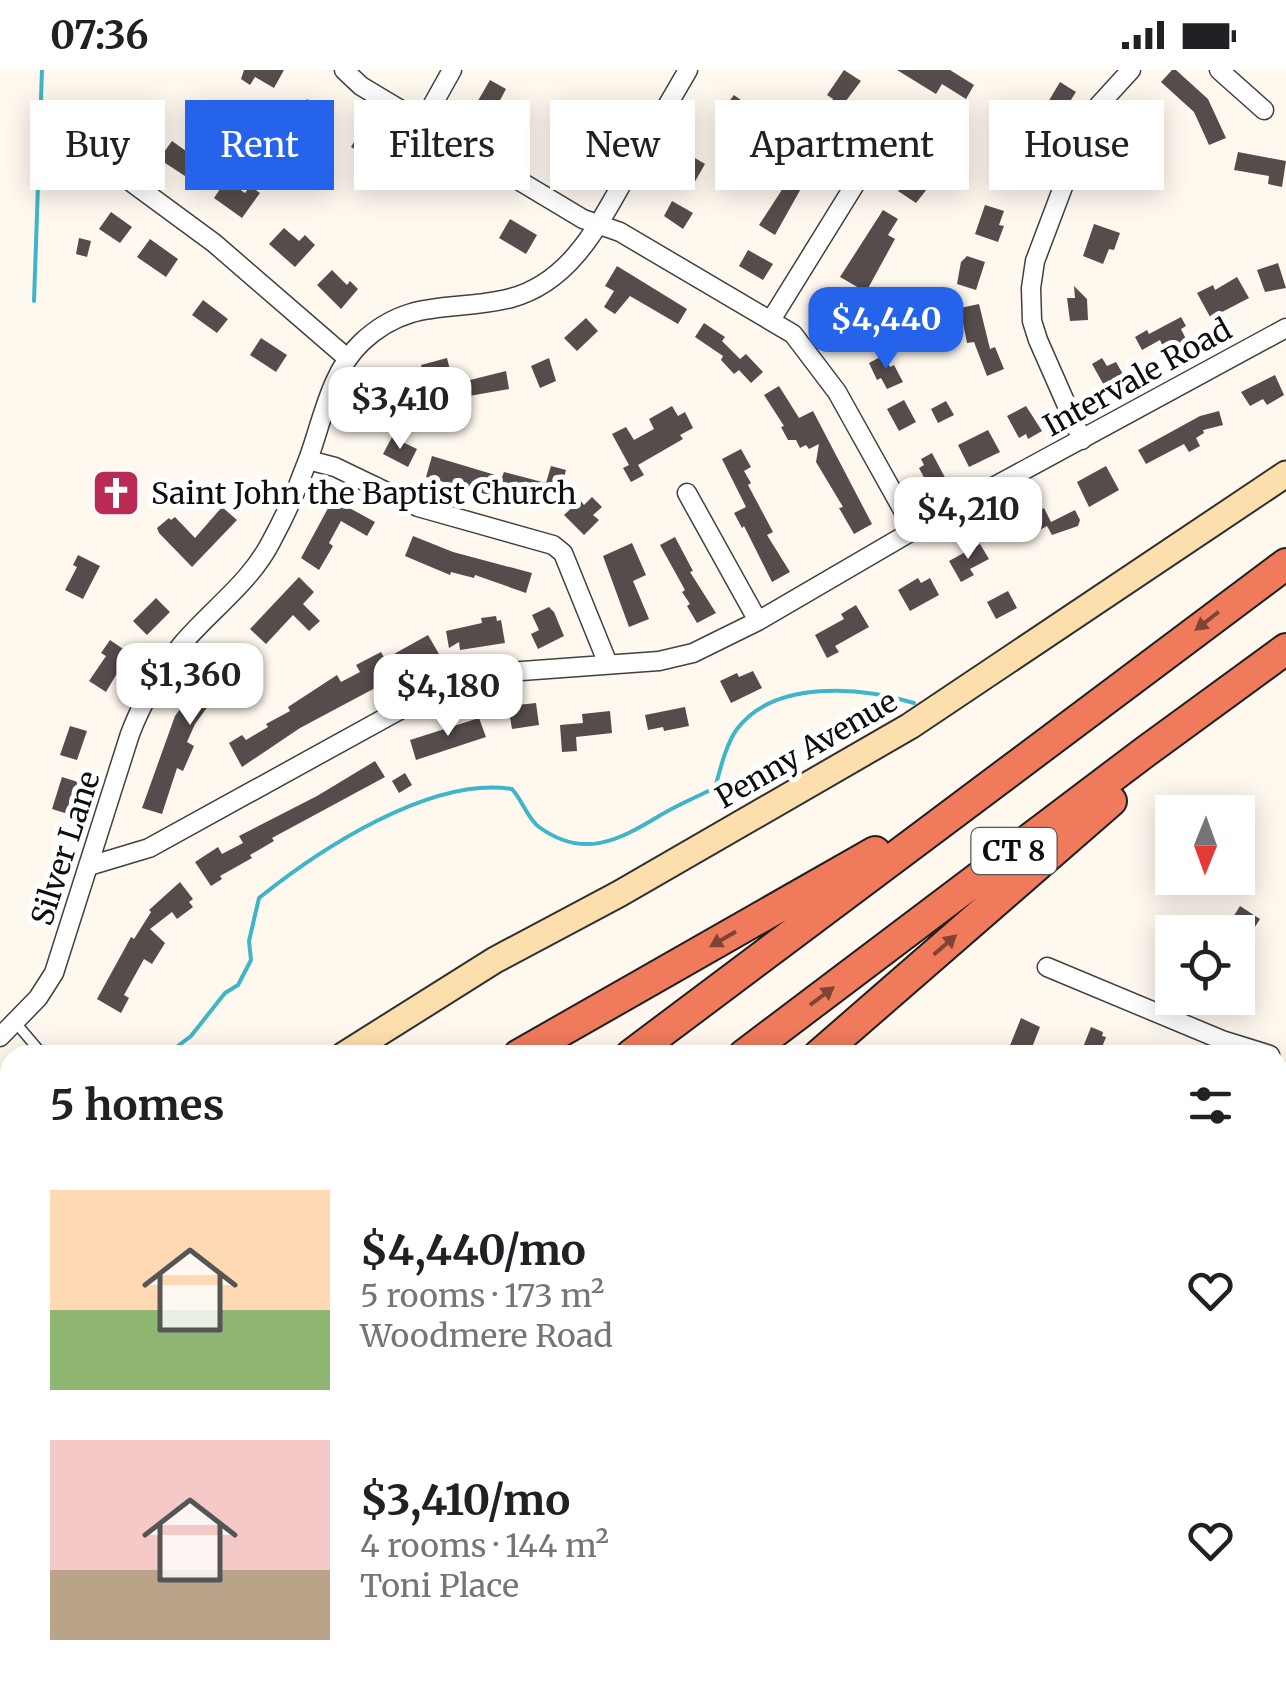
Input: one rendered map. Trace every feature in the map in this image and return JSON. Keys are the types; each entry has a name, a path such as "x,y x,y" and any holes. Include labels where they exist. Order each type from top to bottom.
{"highway":[{"name":"CT 8","path":"644,1045 1286,564"},
{"name":"CT 8","path":"757,1045 1281,652"},
{"path":"830,1045 1281,652"},
{"path":"537,1045 905,835 960,795 1019,766"}],"main road":[{"name":"Penny Avenue","path":"360,1045 495,960 619,894 910,726 1286,474"}],"street":[{"path":"344,70 385,100"},
{"path":"435,100 452,70"},
{"name":"Silver Lane","path":"0,1037 38,998 54,973 130,734 146,697 185,642 255,568 271,543 347,358 383,325 404,314 433,306 511,298 546,284 598,226 688,70"},
{"path":"1082,440 1032,321 1033,275 1086,126 1099,105 1131,70"},
{"path":"1219,70 1264,110"},
{"path":"530,186 598,226 620,232 793,334 837,392 914,530"},
{"path":"142,190 214,243 347,358"},
{"path":"771,320 851,190"},
{"name":"Intervale Road","path":"90,866 149,848 445,685 496,673 678,658 758,621 914,530 1286,328"},
{"path":"308,460 335,466 418,506 553,545 564,553 608,664"},
{"path":"687,493 758,621"},
{"path":"1047,967 1238,1045"}],"lane":[{"path":"14,1022 34,1045"}],"building":[{"path":"244,70 284,70 274,88 255,77 250,85 241,79"},
{"path":"844,70 861,81 847,100 832,100 827,95"},
{"path":"897,70 950,70 974,85 966,99 942,84 936,94"},
{"path":"1172,70 1208,99 1226,138 1209,145 1194,112 1161,82"},
{"path":"490,80 506,89 500,100 478,100"},
{"path":"1060,82 1076,92 1071,100 1049,100"},
{"path":"172,141 185,150 185,176 165,163 165,151"},
{"path":"1238,152 1286,161 1282,187 1268,184 1269,176 1234,170"},
{"path":"695,158 705,164 695,182"},
{"path":"219,190 260,193 242,218 214,198"},
{"path":"782,190 800,190 775,235 759,225"},
{"path":"899,190 926,190 916,203"},
{"path":"672,201 693,213 683,229 664,216"},
{"path":"985,205 1004,211 998,242 975,234"},
{"path":"883,210 898,219 888,235 895,239 866,292 840,277"},
{"path":"111,212 132,227 120,243 99,229"},
{"path":"510,219 537,235 526,254 499,238"},
{"path":"1094,224 1120,233 1103,264 1083,256"},
{"path":"284,228 299,241 305,235 315,245 295,267 269,244"},
{"path":"79,238 91,241 87,257 76,254"},
{"path":"150,239 178,259 166,277 137,257"},
{"path":"748,250 773,264 763,280 739,266"},
{"path":"967,256 985,262 976,290 957,284 961,262"},
{"path":"1278,263 1286,288 1265,292 1257,270"},
{"path":"617,266 687,309 678,324 630,296 615,314 604,307 614,291 605,286"},
{"path":"332,270 347,285 350,281 358,289 341,309 317,285"},
{"path":"1237,277 1249,298 1222,312 1224,318 1214,324 1197,293 1213,285 1215,290"},
{"path":"1074,286 1087,299 1088,320 1070,321 1067,298 1075,298"},
{"path":"203,300 228,319 217,333 192,315"},
{"path":"833,301 861,332 849,343 847,335 841,337 820,313"},
{"path":"979,304 990,349 995,347 1004,369 987,376 974,342 967,343 960,308"},
{"path":"1181,317 1187,341 1166,353 1160,340 1142,350 1135,337"},
{"path":"586,318 598,331 577,351 564,338"},
{"path":"704,323 725,337 722,341 740,359 746,354 763,372 751,383 739,370 734,374 721,360 723,356 695,337"},
{"path":"261,338 287,355 276,372 250,355"},
{"path":"884,355 903,382 887,389 881,378 877,380 869,363"},
{"path":"447,358 452,378 426,385 421,365"},
{"path":"549,358 556,381 540,388 531,366"},
{"path":"1102,358 1107,366 1116,362 1124,376 1105,387 1092,364"},
{"path":"506,371 509,389 469,396 466,381"},
{"path":"1275,375 1284,395 1267,405 1263,399 1250,406 1241,392"},
{"path":"390,376 408,389 387,418 369,405"},
{"path":"779,386 799,418 813,411 872,524 854,534 816,462 819,444 800,448 796,440 788,440 781,427 784,426 764,395"},
{"path":"904,400 916,422 899,431 887,409"},
{"path":"946,401 954,415 938,423 931,409"},
{"path":"672,406 678,416 685,412 693,428 680,435 683,439 638,465 644,475 631,482 623,468 629,465 612,434 626,427 634,440 654,429 649,419"},
{"path":"1026,406 1042,431 1028,439 1026,434 1019,438 1007,416"},
{"path":"1219,411 1223,425 1203,430 1196,438 1200,446 1189,452 1184,444 1146,464 1138,450 1200,416"},
{"path":"988,430 1000,452 969,467 958,445"},
{"path":"392,437 417,449 408,467 383,454"},
{"path":"741,449 751,467 744,471 751,483 748,485 773,532 767,535 790,572 772,582 734,513 746,507 722,459"},
{"path":"932,453 949,485 932,493 919,468 924,465 921,459"},
{"path":"432,456 502,477 504,472 546,483 551,466 566,470 556,507 508,494 506,500 426,477"},
{"path":"1106,466 1119,490 1089,507 1077,482"},
{"path":"592,497 602,507 593,515 599,520 584,535 564,515 580,500 584,505"},
{"path":"333,499 375,522 367,536 341,521 319,570 301,558"},
{"path":"222,507 237,520 192,567 157,528 175,517 195,538"},
{"path":"1036,507 1038,511 1044,508 1051,522 1075,510 1080,520 1078,526 1052,535 1047,526 1032,534 1022,514"},
{"path":"413,536 453,552 532,573 526,593 475,575 450,575 405,556"},
{"path":"675,537 693,571 690,572 716,613 697,623 687,606 690,604 682,592 685,590 660,545"},
{"path":"632,543 646,575 633,581 649,619 629,627 603,556"},
{"path":"980,544 989,559 970,569 974,575 961,582 949,561"},
{"path":"78,555 100,566 83,599 65,590 77,567 73,565"},
{"path":"299,577 314,592 303,604 320,621 309,631 293,615 266,644 250,629"},
{"path":"918,578 921,583 930,578 939,595 910,611 898,590"},
{"path":"1008,591 1017,608 996,619 987,602"},
{"path":"156,598 170,612 147,635 133,621"},
{"path":"856,605 869,627 835,646 839,652 827,658 815,635 844,619 841,614"},
{"path":"549,607 564,636 538,649 531,634 539,630 532,615"},
{"path":"496,616 497,621 501,620 505,643 460,650 459,642 449,648 446,631"},
{"path":"428,635 439,654 300,728 242,767 229,743 242,735 246,740 268,727 266,724 290,711 288,707 337,675 341,682 360,672 356,665 381,652 385,659"},
{"path":"110,640 129,653 106,692 89,681 106,656 101,653"},
{"path":"232,649 250,668 232,685 227,680 195,724 187,742 194,746 183,771 177,768 162,814 142,808 175,716 205,675"},
{"path":"753,671 762,688 731,703 720,681"},
{"path":"536,703 539,725 512,729 508,706"},
{"path":"685,707 689,726 648,730 645,715"},
{"path":"610,711 612,733 576,737 577,751 562,752 560,725 583,723 582,714"},
{"path":"479,718 486,737 416,760 410,740"},
{"path":"70,726 87,731 77,760 60,755"},
{"path":"375,761 385,777 272,838 274,841 211,886 195,862 218,847 222,854 243,843 239,836"},
{"path":"405,773 412,785 399,793 392,781"},
{"path":"62,777 78,782 68,814 52,809"},
{"path":"180,882 193,899 189,902 193,907 177,919 172,912 150,929 165,943 152,964 144,959 124,995 129,998 121,1013 97,999 149,910"},
{"path":"1240,906 1254,915 1234,915"},
{"path":"1021,1018 1040,1027 1033,1045 1010,1045"},
{"path":"1091,1027 1106,1037 1103,1045 1084,1045"}],"waterway":[{"path":"34,301 42,70"},
{"path":"179,1045 225,993 238,985 251,960 249,941 259,898 313,858 378,820 447,794 480,788 512,789 539,827 555,837 600,843 629,833 715,788 737,729 753,713 773,702 820,691 845,691 914,703"}],"place":[{"name":"Saint John the Baptist Church","path":"116,493"}]}
